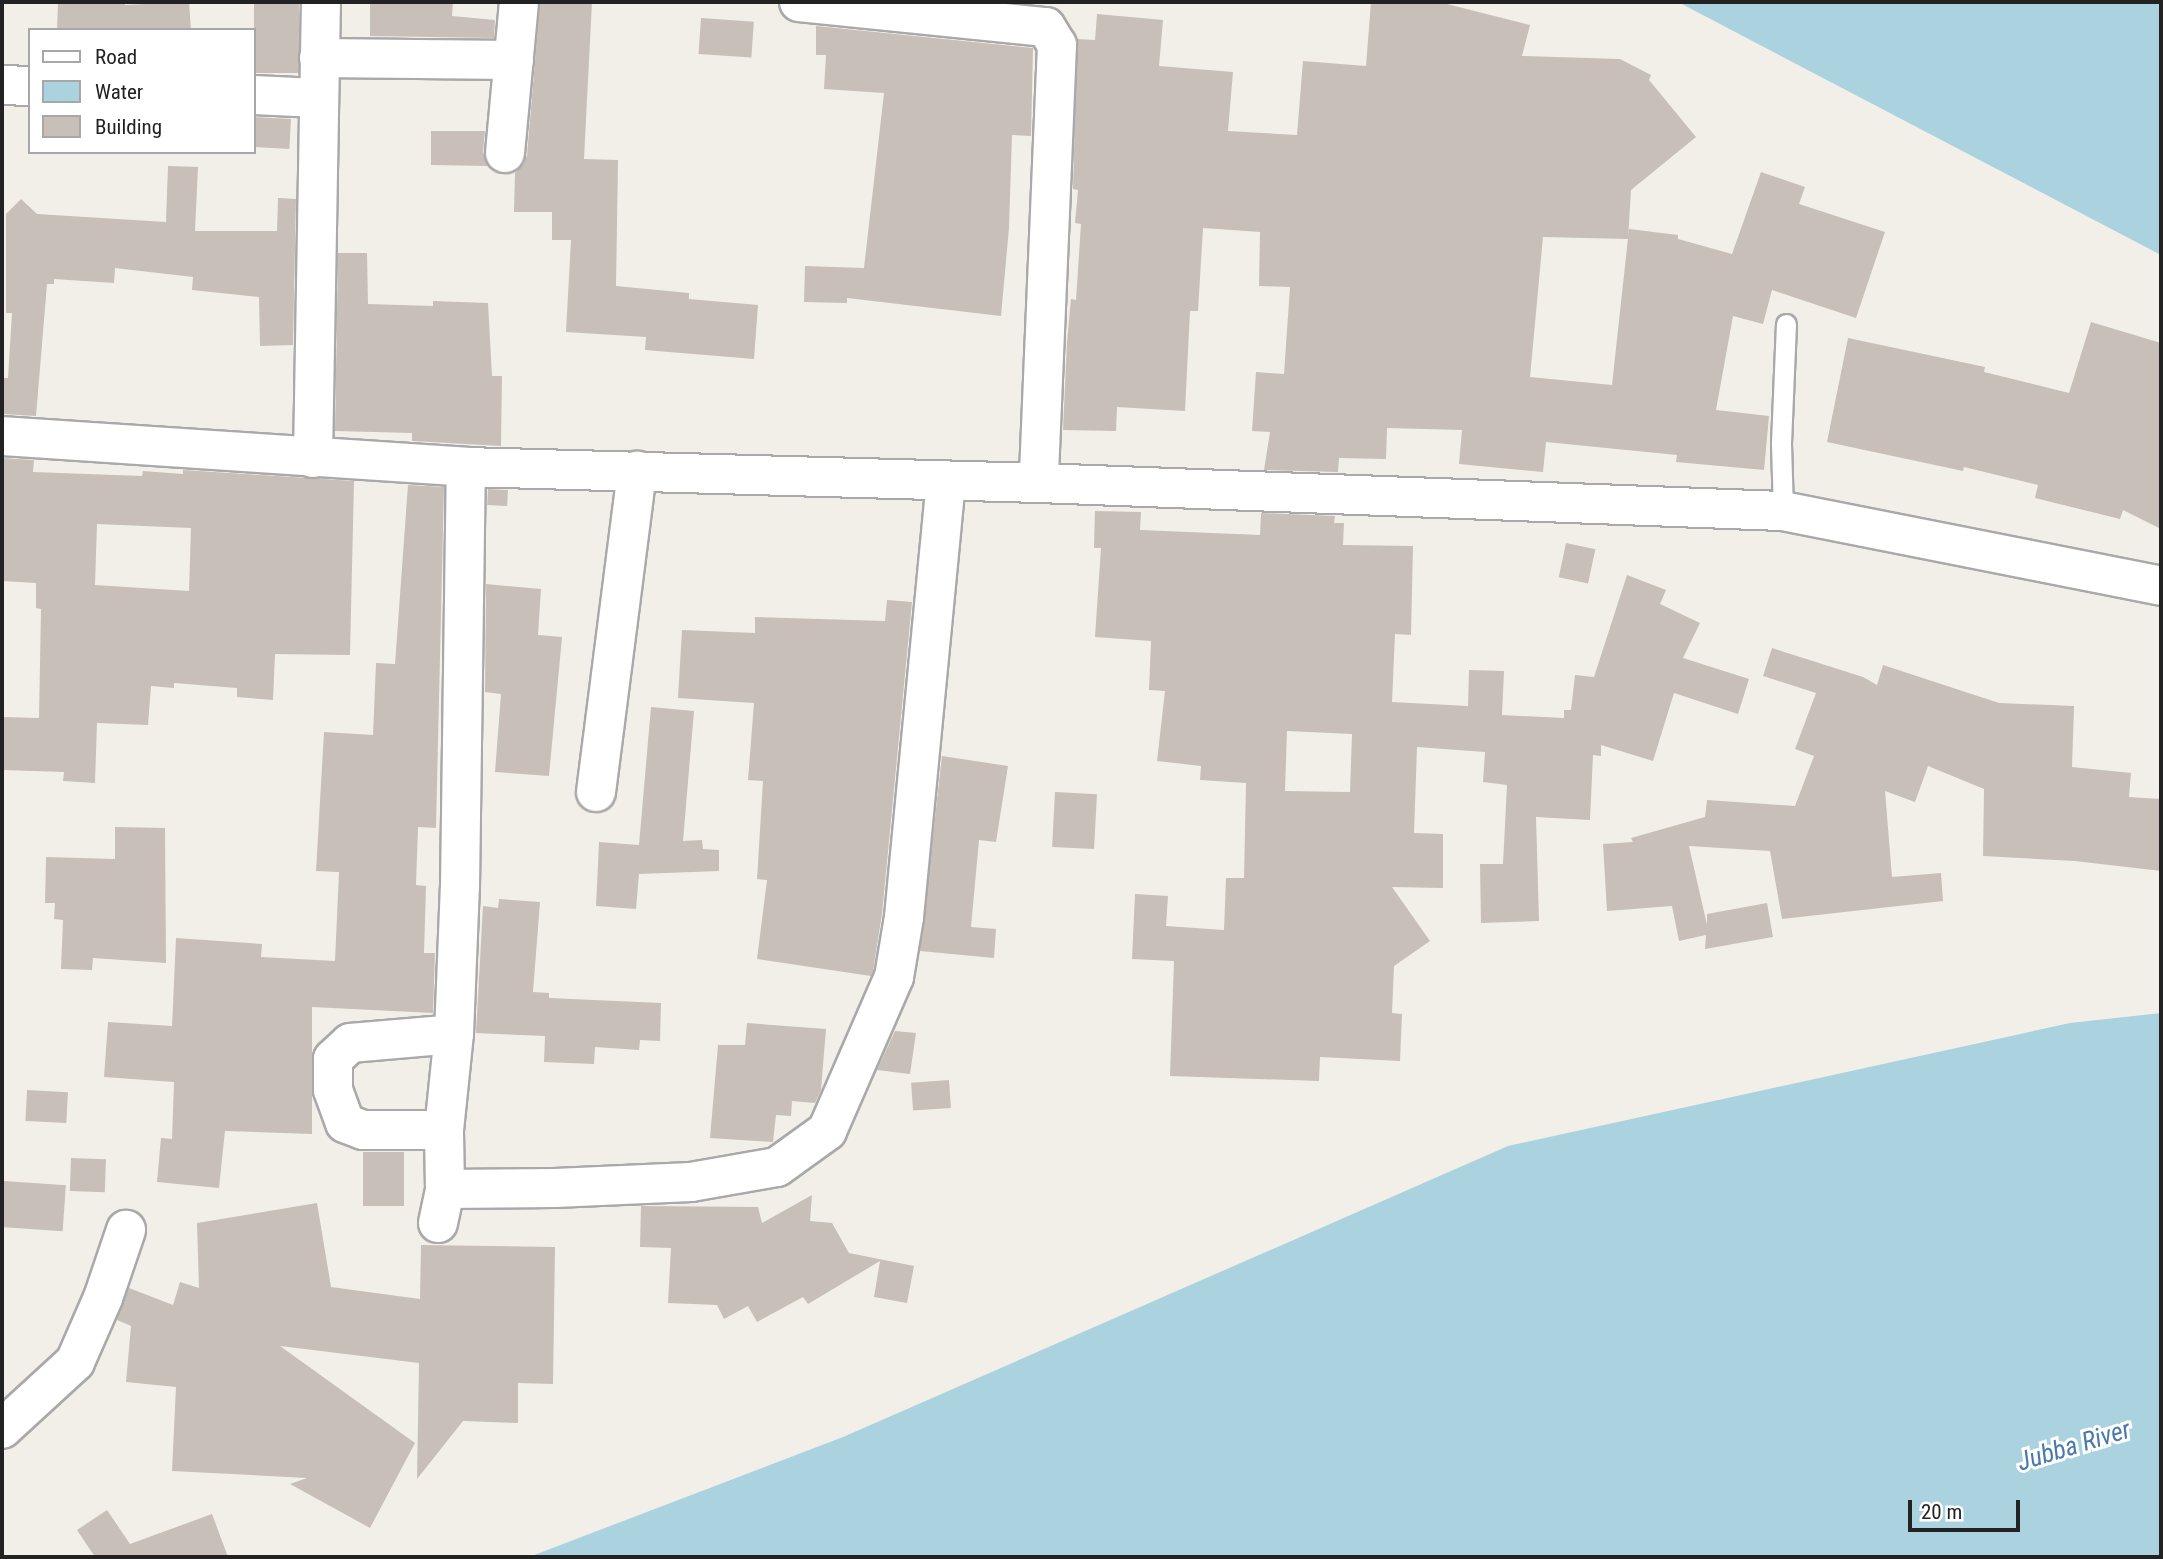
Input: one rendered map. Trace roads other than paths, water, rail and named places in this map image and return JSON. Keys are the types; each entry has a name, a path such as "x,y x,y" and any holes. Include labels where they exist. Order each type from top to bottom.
{"street":[{"path":"313,458 317,97 321,2"},
{"path":"505,153 519,2"},
{"path":"799,2 1046,27 1057,45 1039,483"},
{"path":"319,58 514,60"},
{"path":"2,85 28,86"},
{"path":"256,95 317,97"},
{"path":"2,436 466,467 1039,483 1783,511 2161,586"},
{"path":"466,467 460,887 454,1034 444,1130 442,1206 555,1188 691,1182 778,1167 828,1131 894,977 904,917 946,482"},
{"path":"596,792 637,471"},
{"path":"444,1130 363,1130 345,1123 333,1090 333,1059 350,1043 454,1034"},
{"path":"2,1429 75,1362 103,1298 126,1230"}],"lane":[{"path":"1783,511 1781,443 1786,324"}],"water":[{"path":"1678,2 2161,2 2161,255"},
{"name":"Jubba River","path":"2161,1013 2161,1557 529,1557 843,1437 1508,1146 2070,1023"}]}
